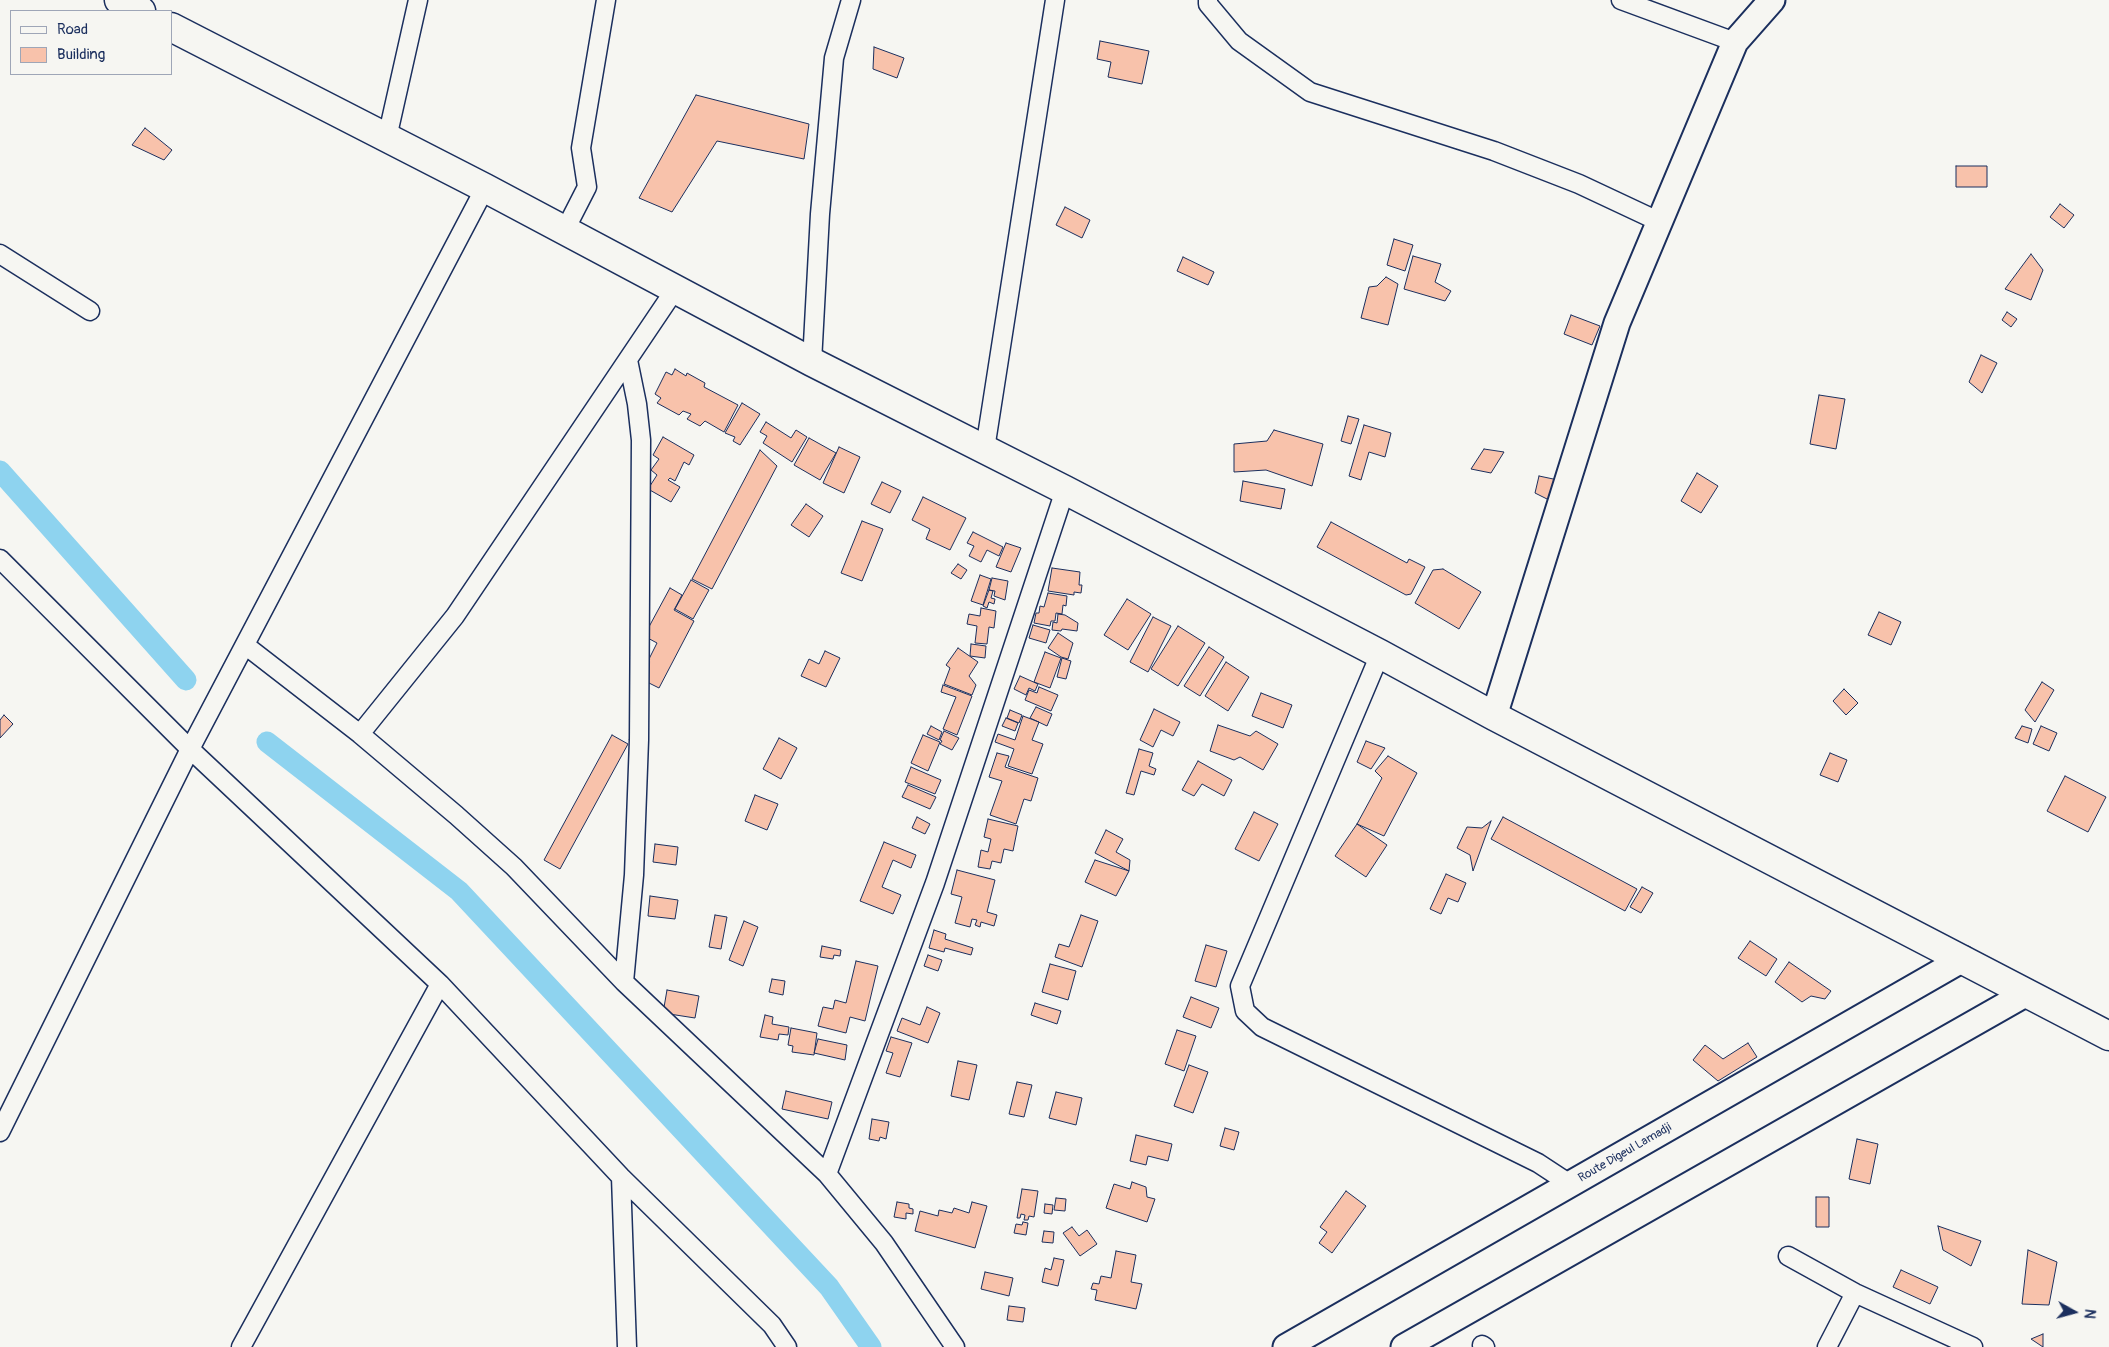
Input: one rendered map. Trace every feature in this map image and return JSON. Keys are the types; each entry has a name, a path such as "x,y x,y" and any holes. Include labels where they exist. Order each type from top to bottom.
{"highway":[{"path":"119,0 139,10"},
{"path":"172,28 485,188 812,362 1066,490 1380,654 1494,716 2109,1036"}],"main road":[{"path":"1494,716 1618,323 1735,42 1772,0"},
{"name":"Route Digeul Lamadji","path":"1286,1347 1963,959"},
{"path":"1404,1347 2027,993"}],"street":[{"path":"387,138 418,0"},
{"path":"565,230 587,188 581,148 606,0"},
{"path":"812,362 820,214 834,58 851,0"},
{"path":"985,449 1055,0"},
{"path":"1208,0 1208,4 1238,41 1310,92 1494,150 1579,184 1660,222"},
{"path":"1621,0 1735,42"},
{"path":"0,1132 190,749 485,188"},
{"path":"0,254 90,310"},
{"path":"360,734 455,616 676,288"},
{"path":"624,982 634,874 639,750 641,450 637,404 628,360"},
{"path":"828,1174 935,884 1066,490"},
{"path":"0,559 190,749 440,984 622,1177 772,1325 787,1347"},
{"path":"245,645 360,734 514,867 624,982 828,1174 884,1243 955,1347"},
{"path":"1380,654 1240,986 1245,1011 1262,1027 1538,1163 1570,1184"},
{"path":"241,1347 440,984"},
{"path":"622,1177 627,1347"},
{"path":"1788,1256 1855,1293 1973,1347"},
{"path":"1827,1347 1855,1293"}],"building":[{"path":"1100,41 1149,51 1142,84 1108,77 1111,62 1097,59"},
{"path":"874,47 904,58 897,78 873,69"},
{"path":"696,95 809,124 804,159 717,141 672,212 639,198"},
{"path":"145,128 172,150 164,160 132,145"},
{"path":"1956,166 1987,166 1987,187 1956,187"},
{"path":"2060,204 2074,215 2064,228 2050,217"},
{"path":"1065,207 1090,220 1082,238 1056,225"},
{"path":"1394,239 1413,245 1405,271 1387,265"},
{"path":"2031,254 2043,270 2031,300 2005,289"},
{"path":"1413,256 1441,264 1435,282 1451,291 1445,301 1404,289"},
{"path":"1183,257 1214,272 1208,285 1177,271"},
{"path":"1386,277 1398,284 1388,325 1361,318 1369,287 1377,286"},
{"path":"2007,312 2017,319 2011,327 2002,320"},
{"path":"1571,315 1600,326 1592,345 1564,334"},
{"path":"1981,355 1997,363 1982,393 1969,382"},
{"path":"675,369 686,376 687,373 705,383 704,387 738,405 724,432 705,421 700,426 687,419 691,414 683,411 679,415 657,403 661,398 655,394 666,372 672,375"},
{"path":"1819,395 1845,399 1836,449 1810,444"},
{"path":"742,403 760,414 740,445 733,441 735,437 725,433"},
{"path":"1348,416 1359,419 1351,444 1341,441"},
{"path":"766,422 791,438 796,430 807,437 792,462 763,443 767,436 760,432"},
{"path":"1364,425 1391,433 1385,457 1369,452 1361,480 1349,476"},
{"path":"1274,430 1323,444 1312,486 1266,470 1234,472 1234,444 1267,441"},
{"path":"663,437 694,455 689,465 684,462 675,481 670,478 668,480 680,487 671,502 648,489 657,475 651,470 659,459 653,455"},
{"path":"809,438 836,453 820,480 794,465"},
{"path":"839,447 860,457 844,493 823,483"},
{"path":"1484,449 1504,452 1491,473 1471,469"},
{"path":"760,450 777,466 712,589 692,579"},
{"path":"1697,473 1718,486 1701,513 1681,501"},
{"path":"1539,476 1558,480 1553,502 1535,493"},
{"path":"1243,481 1285,489 1281,509 1240,501"},
{"path":"882,482 901,491 890,513 871,504"},
{"path":"923,497 966,518 950,550 926,539 930,529 912,520"},
{"path":"806,504 823,516 809,537 791,525"},
{"path":"862,521 883,529 862,581 841,573"},
{"path":"1331,522 1407,563 1409,559 1425,567 1411,594 1406,595 1317,547"},
{"path":"973,532 1003,547 999,556 987,550 981,562 969,556 974,546 967,543"},
{"path":"1006,543 1021,548 1011,572 996,567"},
{"path":"958,564 967,570 961,579 951,573"},
{"path":"1052,568 1080,572 1079,585 1082,585 1081,593 1074,592 1074,595 1048,591"},
{"path":"1443,569 1481,592 1459,629 1415,603 1433,570"},
{"path":"980,575 991,579 983,605 971,601"},
{"path":"992,578 1008,581 1005,600 994,596 995,591 989,590"},
{"path":"691,580 709,590 693,619 675,609"},
{"path":"670,588 682,595 674,610 694,621 659,688 647,682 648,661 657,643 644,636"},
{"path":"989,590 993,591 991,598 995,599 994,604 989,602 987,608 983,606"},
{"path":"1048,593 1067,596 1066,606 1063,605 1062,614 1056,613 1055,621 1051,621 1050,626 1034,623 1036,613 1039,613 1040,606 1044,607"},
{"path":"1127,599 1151,614 1128,650 1104,635"},
{"path":"981,608 996,611 994,628 989,627 987,644 975,643 977,626 967,624 969,614 980,616"},
{"path":"1879,612 1901,622 1891,645 1868,635"},
{"path":"1058,614 1065,615 1078,623 1077,631 1052,630 1053,622 1057,623"},
{"path":"1153,617 1171,626 1148,672 1130,662"},
{"path":"1033,625 1050,630 1046,643 1029,638"},
{"path":"1178,626 1205,643 1178,686 1151,669"},
{"path":"1058,633 1073,643 1068,659 1061,657 1048,648"},
{"path":"971,644 986,646 985,658 970,656"},
{"path":"1209,647 1224,657 1200,696 1184,686"},
{"path":"958,648 978,662 969,676 976,685 972,695 944,684 950,668 946,665"},
{"path":"825,651 840,658 826,687 801,676 809,659 819,664"},
{"path":"1045,652 1061,658 1050,688 1034,682"},
{"path":"1062,658 1071,661 1066,679 1057,677"},
{"path":"1226,662 1249,677 1228,711 1205,696"},
{"path":"1020,676 1038,684 1035,691 1029,688 1026,695 1014,689"},
{"path":"2042,682 2054,690 2035,722 2025,710"},
{"path":"943,685 972,696 957,735 943,729 956,697 941,692"},
{"path":"1039,687 1058,695 1051,711 1025,700 1029,690 1037,693"},
{"path":"1844,689 1858,703 1846,715 1833,701"},
{"path":"1261,693 1292,705 1283,728 1252,716"},
{"path":"1036,707 1052,714 1047,726 1030,718"},
{"path":"1154,709 1180,722 1173,736 1161,730 1153,747 1140,740"},
{"path":"1010,710 1022,715 1019,723 1007,718"},
{"path":"4,715 13,724 0,738 0,720"},
{"path":"1023,716 1039,722 1032,740 1043,744 1032,774 1008,766 1014,749 995,742 998,734 1015,740"},
{"path":"1006,718 1018,723 1015,731 1002,726"},
{"path":"1218,725 1250,736 1256,731 1278,744 1263,770 1240,757 1234,760 1210,751"},
{"path":"931,726 942,732 939,740 927,734"},
{"path":"2022,726 2032,729 2028,743 2015,738"},
{"path":"2041,726 2057,733 2049,751 2033,744"},
{"path":"944,731 959,738 952,750 940,744"},
{"path":"612,735 628,744 560,869 544,860"},
{"path":"923,735 940,742 928,771 911,763"},
{"path":"779,738 797,748 781,779 763,769"},
{"path":"1366,741 1385,748 1371,769 1357,762"},
{"path":"1139,749 1153,753 1149,766 1156,769 1154,775 1141,771 1134,795 1126,793"},
{"path":"997,753 1009,756 1005,767 1038,778 1031,801 1024,799 1016,824 990,815 1002,781 989,777"},
{"path":"1830,753 1847,760 1838,782 1820,775"},
{"path":"1388,756 1417,773 1384,836 1357,824 1382,778 1375,771"},
{"path":"1198,761 1232,780 1224,796 1202,784 1194,796 1182,790"},
{"path":"911,767 941,780 935,794 905,782"},
{"path":"2065,776 2106,797 2088,832 2047,811"},
{"path":"908,785 936,797 930,809 902,797"},
{"path":"755,795 778,804 767,830 745,821"},
{"path":"1254,812 1278,824 1259,861 1235,849"},
{"path":"917,817 930,824 925,834 912,828"},
{"path":"1503,817 1637,889 1625,911 1491,839"},
{"path":"988,819 1018,826 1013,851 1004,849 1001,863 992,861 990,869 978,867 981,850 988,852 991,839 984,837"},
{"path":"1491,821 1473,871 1470,855 1457,848 1467,827 1482,828"},
{"path":"1357,824 1387,845 1366,877 1335,856"},
{"path":"1106,830 1123,839 1116,852 1130,860 1129,871 1095,853"},
{"path":"884,842 916,855 911,868 893,860 882,887 901,895 893,914 860,901"},
{"path":"655,844 678,847 676,865 653,862"},
{"path":"1095,860 1129,871 1116,896 1085,882"},
{"path":"957,870 995,880 987,912 997,915 994,926 981,922 980,927 975,925 977,920 972,919 970,927 955,923 962,897 951,894"},
{"path":"1446,874 1466,883 1458,902 1448,898 1441,914 1430,909"},
{"path":"1642,887 1653,893 1641,913 1630,907"},
{"path":"650,896 678,900 675,919 648,916"},
{"path":"715,915 727,917 721,949 709,947"},
{"path":"1081,915 1098,921 1082,967 1055,957 1059,944 1069,947"},
{"path":"744,921 758,927 743,966 729,960"},
{"path":"934,930 946,934 945,939 973,948 971,955 945,948 944,952 929,948"},
{"path":"1750,941 1777,959 1766,976 1738,958"},
{"path":"1206,945 1227,951 1216,987 1195,981"},
{"path":"822,946 841,950 840,956 834,955 833,959 820,957"},
{"path":"928,955 942,960 938,971 924,966"},
{"path":"856,961 878,966 865,1021 850,1017 846,1033 818,1026 823,1007 833,1009 835,1000 846,1003"},
{"path":"1789,962 1831,991 1825,999 1811,996 1802,1002 1775,982"},
{"path":"1050,964 1076,971 1068,1000 1042,992"},
{"path":"772,979 785,981 783,995 769,992"},
{"path":"667,990 699,996 695,1018 663,1013"},
{"path":"1191,997 1219,1008 1211,1028 1183,1017"},
{"path":"1035,1003 1061,1011 1057,1024 1031,1015"},
{"path":"927,1007 940,1013 928,1043 897,1031 902,1018 920,1025"},
{"path":"765,1015 773,1017 772,1024 789,1027 788,1035 779,1034 778,1040 760,1037"},
{"path":"791,1028 817,1033 814,1055 792,1052 793,1046 788,1045"},
{"path":"1177,1030 1196,1036 1184,1071 1165,1064"},
{"path":"891,1037 912,1043 900,1077 886,1073 893,1053 886,1051"},
{"path":"818,1039 847,1045 845,1060 814,1053"},
{"path":"1748,1043 1757,1057 1718,1081 1693,1060 1705,1045 1723,1059"},
{"path":"958,1061 977,1065 969,1100 951,1096"},
{"path":"1189,1065 1208,1072 1193,1113 1174,1106"},
{"path":"1017,1082 1032,1085 1024,1117 1009,1114"},
{"path":"786,1091 832,1102 828,1119 782,1109"},
{"path":"1056,1092 1082,1098 1076,1125 1049,1118"},
{"path":"872,1119 889,1122 886,1139 880,1137 879,1141 869,1139"},
{"path":"1225,1128 1239,1132 1234,1150 1220,1146"},
{"path":"1136,1135 1172,1144 1168,1161 1148,1156 1146,1165 1130,1161"},
{"path":"1857,1139 1878,1144 1870,1184 1849,1179"},
{"path":"1132,1182 1146,1187 1147,1197 1155,1199 1147,1222 1106,1208 1114,1184 1130,1189"},
{"path":"1022,1189 1038,1191 1034,1217 1029,1216 1028,1220 1024,1220 1025,1215 1021,1214 1020,1218 1017,1218"},
{"path":"1346,1191 1366,1206 1332,1253 1319,1243 1327,1232 1320,1227"},
{"path":"1816,1197 1829,1197 1829,1227 1816,1227"},
{"path":"1056,1198 1066,1199 1065,1211 1054,1210"},
{"path":"897,1202 909,1204 909,1208 913,1209 913,1214 906,1213 906,1219 894,1217"},
{"path":"972,1202 987,1206 975,1248 915,1231 920,1211 938,1216 939,1210 952,1213 954,1208 969,1213"},
{"path":"1045,1204 1053,1205 1052,1214 1044,1213"},
{"path":"1023,1222 1028,1223 1026,1235 1014,1233 1016,1224 1022,1225"},
{"path":"1938,1226 1981,1241 1971,1266 1943,1250"},
{"path":"1072,1227 1079,1236 1087,1230 1097,1244 1080,1256 1063,1233"},
{"path":"1044,1231 1054,1232 1053,1243 1042,1242"},
{"path":"2028,1250 2057,1262 2049,1305 2022,1304"},
{"path":"1116,1251 1136,1255 1131,1282 1142,1284 1136,1309 1095,1300 1097,1290 1091,1289 1093,1283 1099,1284 1101,1276 1111,1278"},
{"path":"1054,1258 1064,1260 1058,1286 1042,1282 1045,1268 1051,1270"},
{"path":"1901,1270 1938,1287 1930,1304 1893,1287"},
{"path":"985,1272 1013,1278 1009,1296 981,1289"},
{"path":"1009,1306 1025,1308 1023,1322 1007,1320"},
{"path":"2043,1334 2043,1347 2031,1339"}],"waterway":[{"path":"0,471 186,680"},
{"path":"267,742 459,891 829,1287 871,1347"}]}
